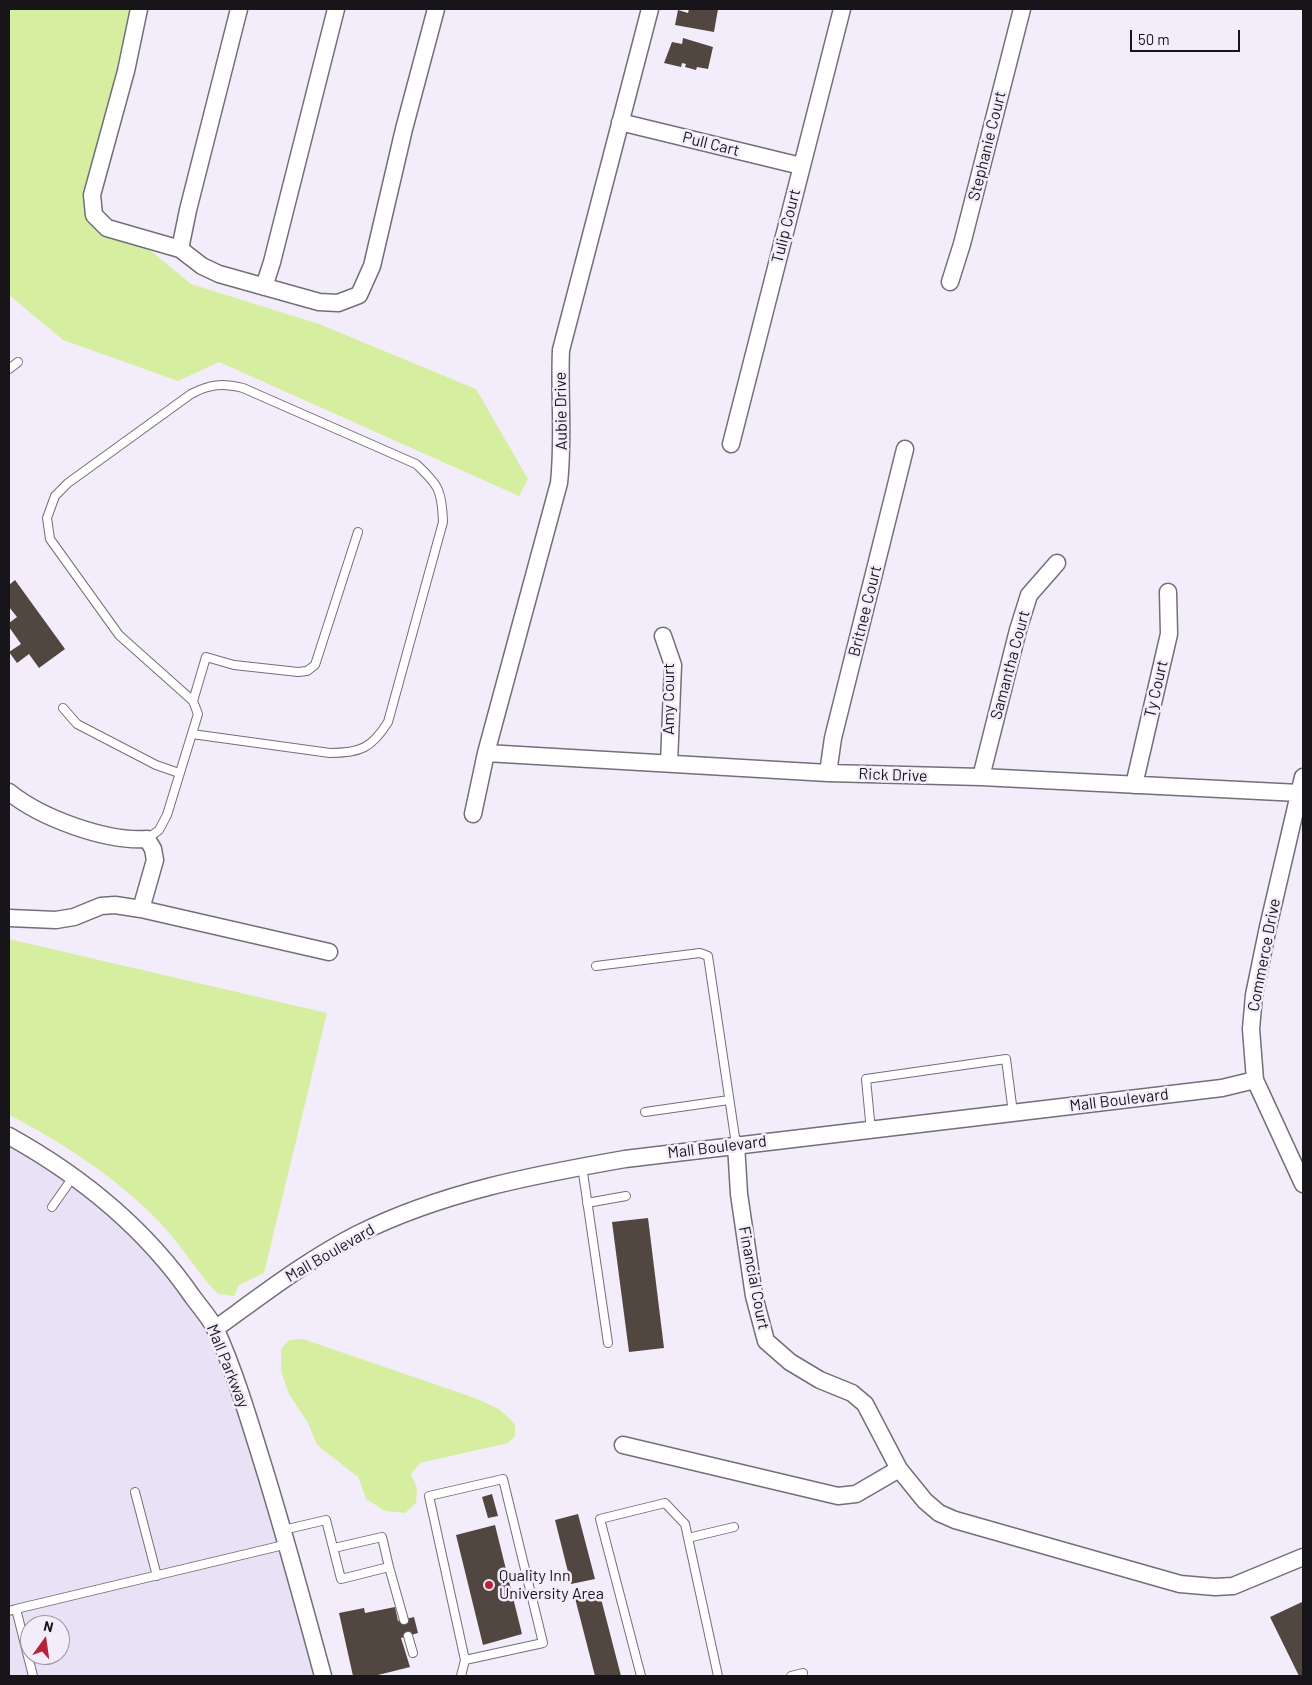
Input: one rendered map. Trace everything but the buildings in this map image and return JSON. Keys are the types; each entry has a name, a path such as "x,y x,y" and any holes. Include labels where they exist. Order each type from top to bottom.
{"street":[{"path":"139,9 126,71 92,195 94,215 107,228 180,249 202,266 219,274 319,302 338,303 359,295 372,266 404,129 436,9"},
{"path":"180,249 188,210 239,9"},
{"path":"264,287 336,9"},
{"name":"Aubie Drive","path":"473,814 486,753 559,483 562,459 559,388 562,350 650,9"},
{"name":"Tulip Court","path":"731,444 842,9"},
{"name":"Stephanie Court","path":"950,282 962,244 1022,9"},
{"name":"Pull Cart","path":"620,122 801,166"},
{"name":"Britnee Court","path":"828,773 834,738 906,450"},
{"name":"Samantha Court","path":"981,777 1018,630 1029,595 1057,563"},
{"name":"Ty Court","path":"1134,786 1169,634 1168,592"},
{"name":"Amy Court","path":"663,636 672,664 669,762"},
{"name":"Rick Drive","path":"486,753 580,760 669,762 828,773 981,777 1299,794"},
{"name":"Commerce Drive","path":"1303,777 1254,995 1251,1029 1255,1080 1303,1184"},
{"path":"9,792 21,802 48,816 111,836 130,840 147,839 153,849 155,860 141,909"},
{"path":"9,918 56,920 74,917 100,906 115,905 141,909 329,952"},
{"name":"Mall Boulevard","path":"215,1328 299,1268 359,1234 423,1207 489,1186 582,1166 736,1144 871,1131 1222,1088 1255,1080"},
{"name":"Mall Parkway","path":"9,1136 37,1152 73,1177 121,1214 170,1264 215,1328 243,1401 285,1537 323,1676"},
{"name":"Financial Court","path":"736,1144 739,1194 754,1296 766,1341 790,1362 820,1380 852,1393 865,1404 899,1468 925,1501 939,1512 956,1520 1180,1584 1215,1587 1233,1586 1303,1557"},
{"path":"623,1445 838,1496 856,1494 899,1468"}],"lane":[{"path":"9,369 18,362"},
{"path":"147,839 159,830 167,815 198,714 193,701 119,634 50,539 47,518 55,496 68,483 191,394 208,385 224,384 243,388 416,464 430,477 442,496 443,522 388,722 380,735 366,747 349,753 330,753 192,734"},
{"path":"193,701 206,657 234,665 298,672 308,671 315,665 358,532"},
{"path":"63,708 77,724 156,765 179,773"},
{"path":"596,966 700,953 708,956 736,1144"},
{"path":"871,1131 866,1078 934,1067 1006,1059 1013,1113"},
{"path":"645,1112 730,1100"},
{"path":"582,1166 608,1342"},
{"path":"52,1207 73,1177"},
{"path":"587,1203 626,1196"},
{"path":"461,1676 465,1660 429,1496 503,1479 543,1643 465,1660"},
{"path":"135,1492 157,1576"},
{"path":"641,1676 600,1519 665,1503 685,1524 718,1676"},
{"path":"33,1676 12,1610 157,1576 285,1537 326,1520 341,1579 389,1567"},
{"path":"688,1538 734,1527"},
{"path":"334,1548 382,1537 404,1620"},
{"path":"408,1636 413,1653"},
{"path":"791,1676 803,1673"}],"shaded area":[{"path":"9,1136 94,1192 215,1329 323,1676 9,1676"}],"green space":[{"path":"9,9 130,9 110,98 84,199 86,220 152,252 191,284 319,324 476,389 528,479 519,496 219,362 178,381 63,340 9,295"},
{"path":"9,939 327,1013 264,1273 239,1285 234,1296 218,1294 163,1226 129,1193 71,1150 9,1115"},
{"path":"303,1339 475,1398 499,1409 515,1424 515,1436 508,1443 420,1463 411,1474 417,1488 416,1503 405,1513 385,1511 366,1499 358,1477 317,1445 308,1423 289,1394 281,1371 281,1349 289,1340"}],"place":[{"name":"Quality Inn University Area","path":"489,1585"}]}
